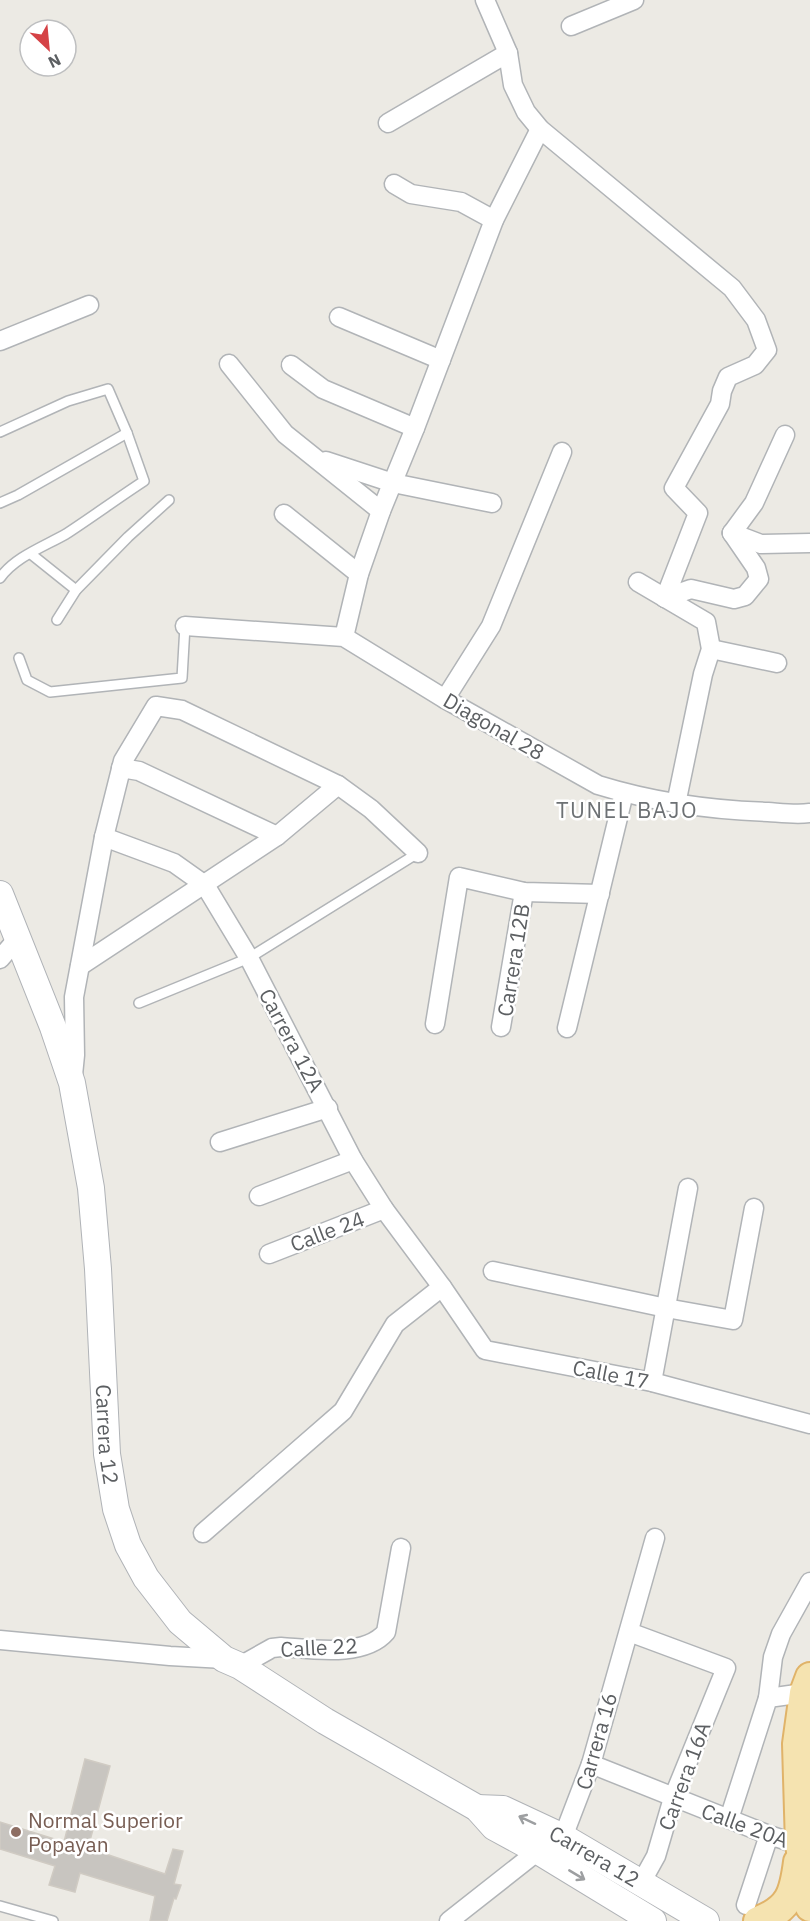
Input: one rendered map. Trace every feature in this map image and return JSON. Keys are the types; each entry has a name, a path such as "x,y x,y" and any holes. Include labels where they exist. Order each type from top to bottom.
{"main road":[{"path":"807,1685 797,1744 800,1845 810,1907"},
{"path":"797,1744 810,1784"},
{"path":"752,1913 778,1910 790,1897 795,1886 800,1845"}],"street":[{"path":"485,0 508,53 513,85 526,112 540,129 732,288 756,320 767,350 755,365 728,377 720,404 674,488 698,513 665,598"},
{"path":"571,26 634,0"},
{"path":"388,123 508,53"},
{"path":"344,637 359,574 381,511 494,220 540,129"},
{"path":"394,184 411,194 461,202 494,220"},
{"path":"0,341 89,305"},
{"path":"339,316 441,360"},
{"path":"229,364 285,434 381,511"},
{"path":"291,365 323,388 415,428"},
{"path":"732,533 754,503 785,435"},
{"path":"445,699 491,626 562,452"},
{"path":"312,456 393,483 492,503"},
{"path":"284,514 359,574"},
{"path":"665,598 691,589 734,599 745,596 759,579 756,568 732,533"},
{"path":"732,533 760,544 810,543"},
{"path":"638,582 706,622 711,649 703,674 676,804"},
{"name":"Diagonal 28","path":"185,626 344,637 445,699 598,785 676,804 735,811 810,813"},
{"path":"711,649 777,663"},
{"path":"72,1083 75,1055 74,997 104,837 123,761 156,705 182,710 338,786 371,809 418,853"},
{"path":"121,768 139,771 277,836"},
{"path":"80,966 277,836 338,786"},
{"path":"567,1028 624,793"},
{"name":"Carrera 12A","path":"104,837 174,863 205,885 249,958 353,1160 384,1209 442,1287"},
{"path":"435,1024 459,877 524,892 600,894"},
{"name":"Carrera 12B","path":"501,1027 524,892"},
{"name":"Carrera 12","path":"0,894 7,948 53,1027 72,1083 91,1188 98,1269 107,1454 116,1509 128,1545 146,1578 180,1622 232,1663 477,1808 494,1827 653,1921"},
{"path":"220,1142 328,1108"},
{"path":"259,1196 353,1160"},
{"path":"652,1382 688,1188"},
{"path":"493,1271 733,1320 754,1208"},
{"name":"Calle 24","path":"269,1254 384,1209"},
{"path":"203,1533 343,1411 395,1324 442,1287"},
{"name":"Calle 17","path":"442,1287 485,1350 652,1382 810,1424"},
{"path":"627,1638 655,1538"},
{"name":"Calle 22","path":"232,1663 272,1648 335,1650 367,1645 379,1640 386,1632 401,1548"},
{"path":"729,1819 768,1698 773,1657 781,1634 810,1582"},
{"name":"Carrera 16A","path":"627,1638 726,1668 674,1798 656,1856 641,1883"},
{"name":"Carrera 16","path":"563,1837 591,1764 627,1638"},
{"path":"0,1640 232,1663"},
{"path":"768,1698 807,1685"},
{"name":"Calle 20A","path":"591,1764 769,1835 800,1845"},
{"name":"Carrera 12","path":"477,1808 503,1809 563,1837 706,1921"},
{"path":"752,1913 769,1835"},
{"path":"449,1921 538,1851 563,1837"}],"lane":[{"path":"0,432 68,401 108,389 144,481 68,532 21,558 0,578"},
{"path":"0,503 127,433"},
{"path":"57,620 76,590 128,537 169,500"},
{"path":"31,554 76,590"},
{"path":"18,658 27,680 50,692 182,678 185,626"},
{"path":"139,1003 249,958 418,853"},
{"path":"0,1906 53,1921"}],"building":[{"name":"Normal Superior Popayan","path":"85,1759 110,1766 88,1848 165,1874 173,1849 183,1851 174,1884 181,1885 176,1899 174,1898 167,1921 150,1921 155,1896 80,1873 75,1892 49,1885 55,1866 0,1849 0,1822 64,1842"}],"place":[{"name":"Normal Superior Popayan","path":"16,1832"}],"district":[{"name":"TUNEL BAJO","path":"627,809"}]}
